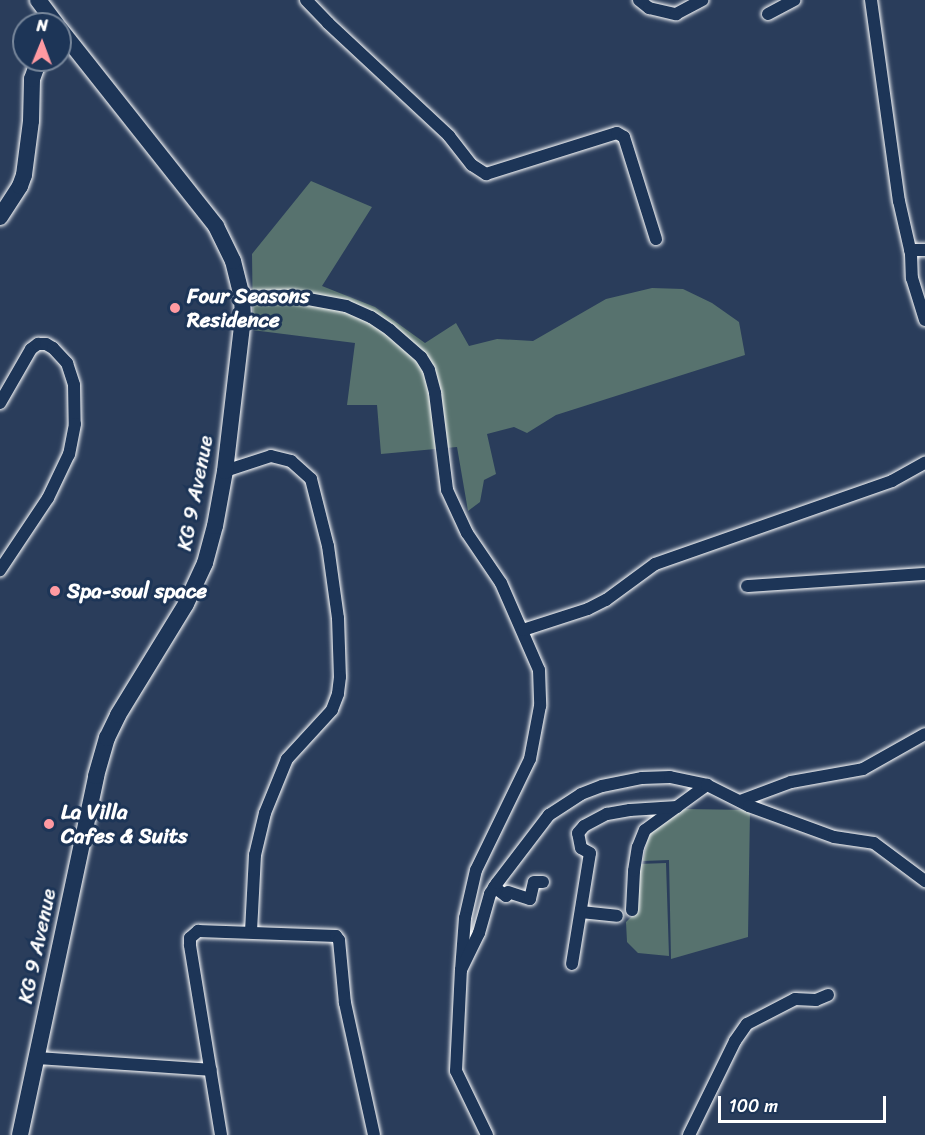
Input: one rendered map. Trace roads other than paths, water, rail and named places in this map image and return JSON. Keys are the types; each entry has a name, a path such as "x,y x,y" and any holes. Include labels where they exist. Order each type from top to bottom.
{"main road":[{"name":"KG 9 Avenue","path":"20,1135 96,776 107,738 118,715 186,604 205,562 215,526 225,471 240,350 242,297 233,261 216,226 72,45"},
{"path":"0,217 20,186 24,175 31,121 32,79 35,72"}],"street":[{"path":"306,0 449,136 472,165 486,174 616,134 624,137 656,239"},
{"path":"649,3 676,14 702,0"},
{"path":"768,14 794,0"},
{"path":"871,0 897,189 910,250 912,278 925,320"},
{"path":"910,250 925,250"},
{"path":"242,297 292,296 346,306 371,317 390,330 420,357 429,370 435,393 447,490 467,533 501,583 523,630 540,677 537,731 530,759 477,870 465,918 460,970 456,1071 488,1135"},
{"path":"0,403 31,349 38,344 46,344 53,348 67,363 72,374 73,438 60,476 0,570"},
{"path":"225,471 271,456 291,461 311,479 328,546 338,618 340,677 338,693 332,710 287,759 265,813 255,855 251,932"},
{"path":"523,630 588,609 606,600 655,564 892,481 925,464"},
{"path":"747,586 925,574"},
{"path":"740,801 791,783 863,769 925,734"},
{"path":"460,970 479,933 494,887 549,815 580,794 602,786 642,778 670,777 707,785 740,801 834,837 874,843 925,881"},
{"path":"632,910 634,871 638,847 645,830 707,785"},
{"path":"572,964 590,853 581,848 578,833 584,826 607,814 677,807"},
{"path":"494,887 506,896 508,892 530,899 534,882 543,882"},
{"path":"581,912 618,916"},
{"path":"221,1135 190,938 198,931 332,934 339,940 345,1003 374,1135"},
{"path":"689,1135 735,1041 747,1024 795,999 816,1000 828,995"},
{"path":"36,1058 210,1070"}],"place":[{"name":"Four Seasons Residence","path":"175,308"},
{"name":"Spa-soul space","path":"55,591"},
{"name":"La Villa Cafes & Suits","path":"49,824"}]}
